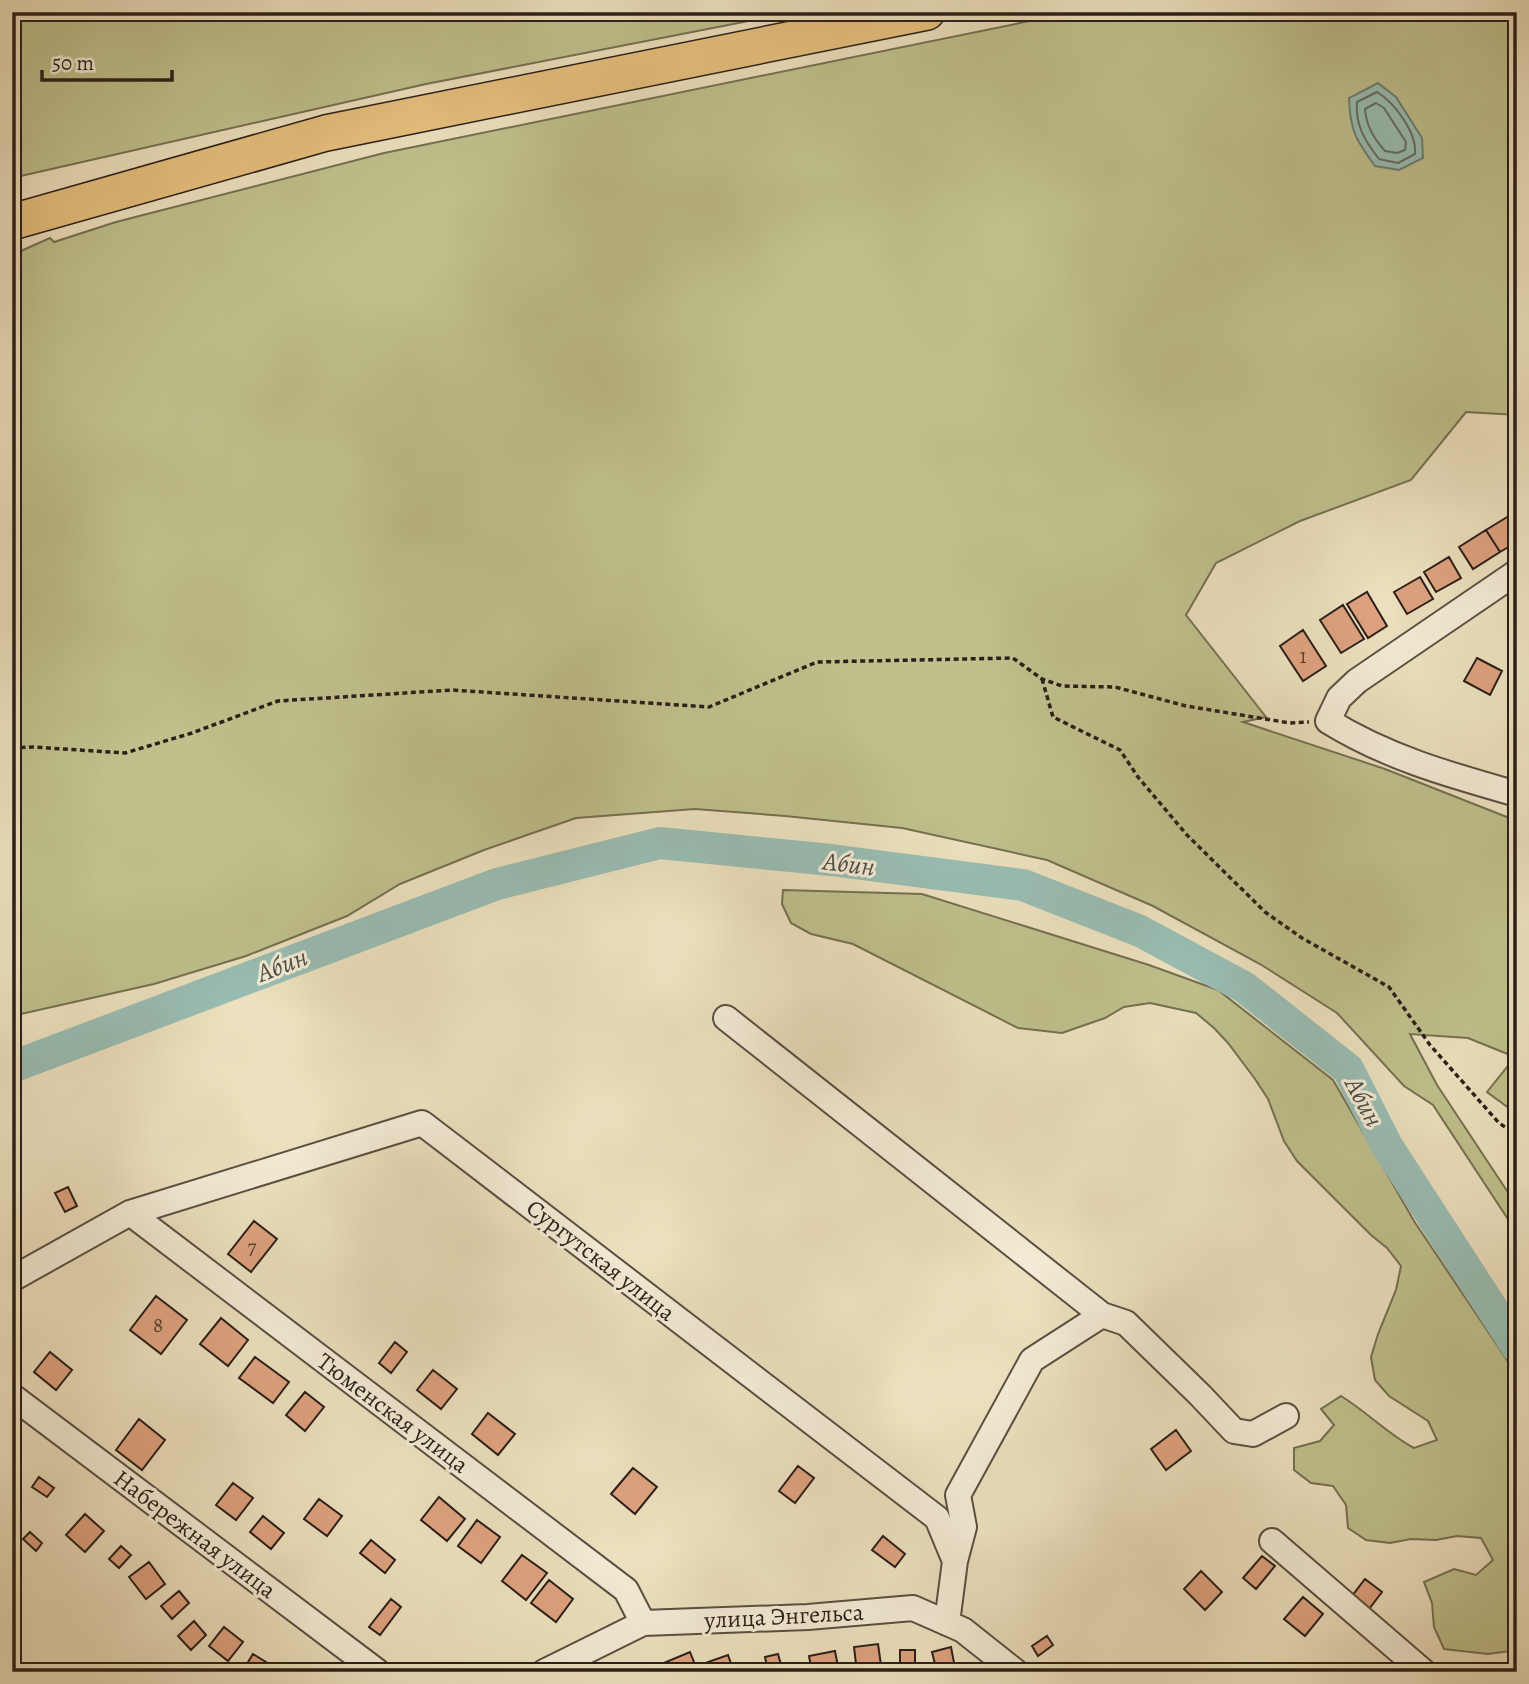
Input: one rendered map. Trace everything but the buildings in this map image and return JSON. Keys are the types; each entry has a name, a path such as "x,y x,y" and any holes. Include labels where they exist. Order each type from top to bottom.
{"highway":[{"path":"12,222 326,133 927,12"}],"street":[{"path":"1517,572 1357,681 1339,698 1328,721 1359,740 1429,769 1517,794"},
{"path":"726,1018 1102,1315 1126,1323 1234,1432 1253,1434 1286,1416"},
{"name":"Сургутская улица","path":"130,1213 422,1122 937,1518 955,1561"},
{"path":"12,1279 130,1213"},
{"name":"Тюменская улица","path":"130,1213 626,1590 643,1623"},
{"path":"947,1623 955,1561 964,1527 958,1495 1032,1360 1102,1315"},
{"name":"Набережная улица","path":"12,1396 378,1672"},
{"path":"1272,1541 1424,1672"},
{"name":"улица Энгельса","path":"544,1672 643,1623 808,1618 913,1608 963,1630 1016,1672"}],"path":[{"path":"12,748 125,752 192,733 278,701 452,690 709,708 817,662 1013,658 1042,679 1062,686 1115,687 1186,705 1290,723 1328,721"},
{"path":"1042,679 1053,717 1120,751 1138,777 1187,835 1265,912 1302,939 1390,987 1430,1045 1499,1123 1517,1135"}],"green space":[{"path":"12,12 795,12 426,84 12,178"},
{"path":"1074,12 1517,12 1517,415 1466,412 1411,480 1300,521 1216,563 1186,615 1266,717 1243,722 1385,769 1517,821 1517,1114 1487,1092 1515,1057 1468,1038 1410,1034 1437,1085 1517,1206 1517,1233 1433,1105 1404,1086 1337,1013 1260,964 1153,906 1047,860 902,828 695,809 576,818 484,850 400,884 347,916 246,956 154,984 12,1016 12,255 50,238 54,242 116,222 384,153"},
{"path":"783,890 922,894 1149,965 1218,990 1333,1080 1414,1221 1517,1375 1517,1656 1510,1651 1488,1654 1444,1649 1434,1627 1432,1603 1424,1582 1454,1569 1476,1575 1493,1560 1481,1538 1457,1536 1390,1543 1366,1540 1348,1528 1346,1505 1333,1486 1311,1483 1294,1470 1294,1448 1320,1441 1334,1425 1321,1409 1341,1396 1414,1448 1437,1440 1428,1421 1389,1396 1375,1380 1371,1357 1396,1290 1401,1266 1387,1248 1297,1161 1284,1141 1268,1099 1214,1028 1196,1013 1150,1003 1124,1007 1105,1018 1062,1033 1018,1028 853,944 811,934 791,923 782,904"}],"water":[{"path":"1378,83 1396,97 1422,138 1423,158 1399,170 1375,166 1359,142 1351,119 1349,98"}],"waterway":[{"name":"Абин","path":"12,1067 497,884 660,843 831,860 1023,885 1140,931 1244,987 1348,1069 1387,1146 1517,1347"}]}
